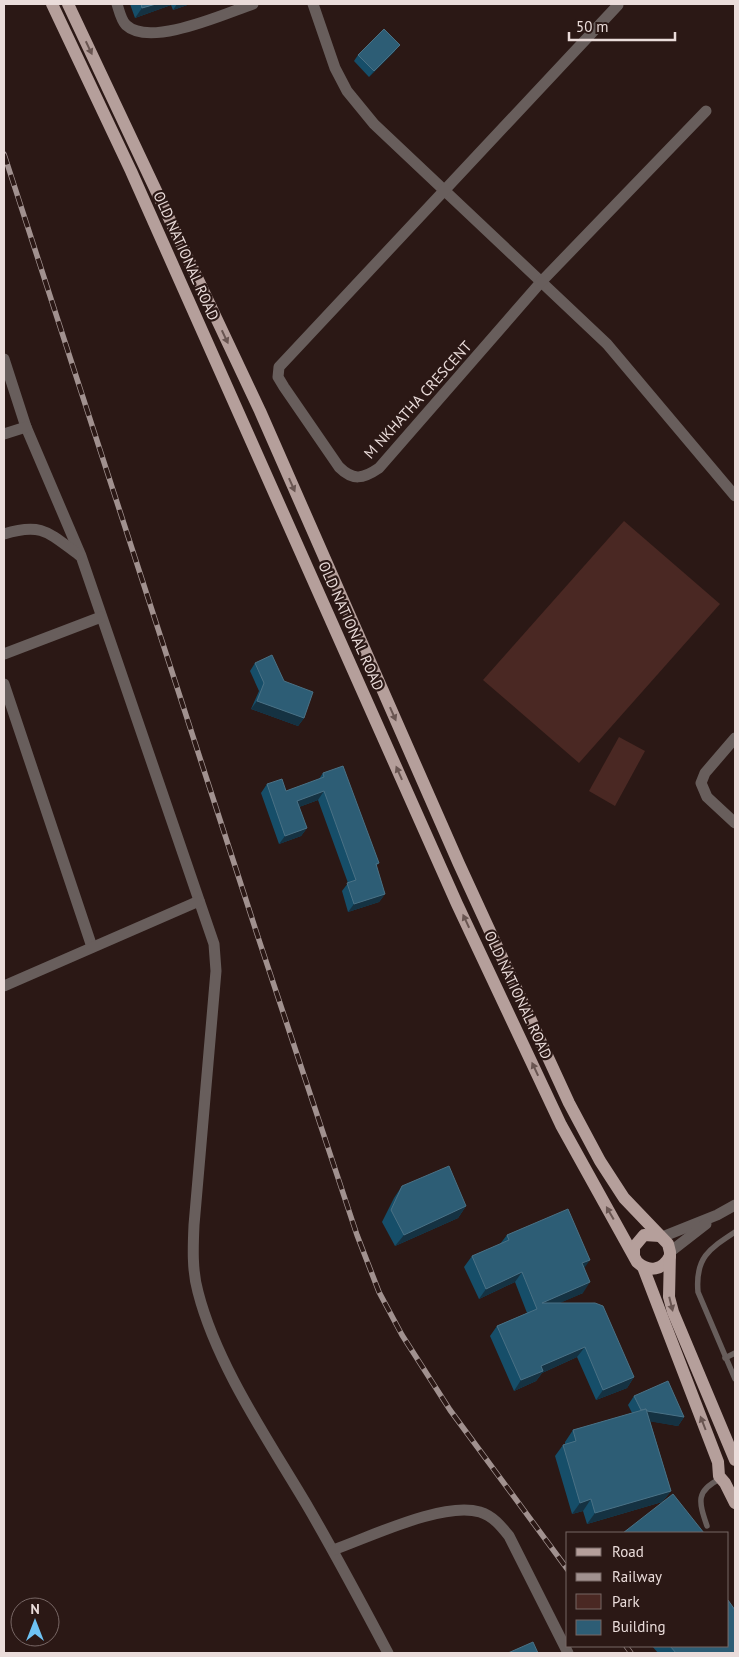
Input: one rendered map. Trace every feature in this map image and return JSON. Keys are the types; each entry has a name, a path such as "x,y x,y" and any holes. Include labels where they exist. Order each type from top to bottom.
{"main road":[{"name":"OLD NATIONAL ROAD","path":"52,4 131,171 466,921 561,1126 642,1267 735,1503"},
{"name":"OLD NATIONAL ROAD","path":"68,4 260,411 459,864 565,1094 600,1161 619,1190 668,1244 670,1254 669,1297 673,1312 735,1460 726,1460 725,1479"},
{"path":"634,1255 634,1247 644,1235 661,1236"},
{"path":"642,1267 656,1269 662,1266 670,1254"}],"street":[{"path":"117,4 126,25 137,31 149,33 170,32 253,4"},
{"path":"313,4 335,68 347,91 374,124 608,344 735,496"},
{"name":"M NKHATHA CRESCENT","path":"618,6 279,367 278,377 284,388 334,461 347,475 356,478 369,475 379,468 541,282 706,111"},
{"path":"4,359 26,427 81,556 100,617 214,944 216,971 194,1225 193,1257 198,1292 212,1332 241,1394 333,1550 388,1653"},
{"path":"4,434 26,427"},
{"path":"4,534 25,527 40,529 81,556"},
{"path":"4,654 100,617"},
{"path":"4,684 92,947"},
{"path":"735,738 705,773 701,784 707,797 735,822"},
{"path":"4,986 199,901"},
{"path":"661,1236 717,1215 735,1205"},
{"path":"670,1254 717,1215"},
{"path":"333,1550 436,1513 466,1510 481,1512 495,1519 509,1536 568,1653"}],"lane":[{"path":"735,1232 707,1252 698,1272 698,1292 735,1379"},
{"path":"725,1358 735,1353"},
{"path":"707,1526 702,1491 706,1486 725,1479"}],"green space":[{"path":"624,521 720,604 579,763 483,680"},
{"path":"619,737 645,751 615,806 589,791"}],"building":[{"path":"141,4 156,4 142,8"},
{"path":"384,29 400,45 374,71 358,55"},
{"path":"272,655 284,681 313,692 304,718 257,701 264,683 255,663"},
{"path":"343,766 379,863 376,864 385,894 354,904 347,883 356,880 324,791 297,801 307,828 285,836 267,784 282,779 286,791 324,777 323,773"},
{"path":"449,1166 466,1206 404,1235 391,1210 402,1186"},
{"path":"568,1209 590,1260 582,1263 590,1282 542,1303 595,1303 603,1306 634,1377 603,1390 585,1347 541,1366 543,1371 521,1380 497,1326 537,1309 522,1272 486,1289 472,1256 509,1240 507,1235"},
{"path":"668,1381 684,1417 647,1411 646,1409 641,1410 634,1396"},
{"path":"646,1409 671,1491 595,1513 591,1499 580,1503 563,1445 576,1441 573,1430"},
{"path":"673,1494 703,1532 624,1532"},
{"path":"729,1601 735,1610 735,1653 676,1653 671,1647 729,1647"},
{"path":"533,1642 538,1653 508,1653"}],"railway":[{"path":"4,154 259,940 357,1235 379,1292 402,1335 450,1410 566,1567"},
{"path":"627,1647 631,1653"}]}
